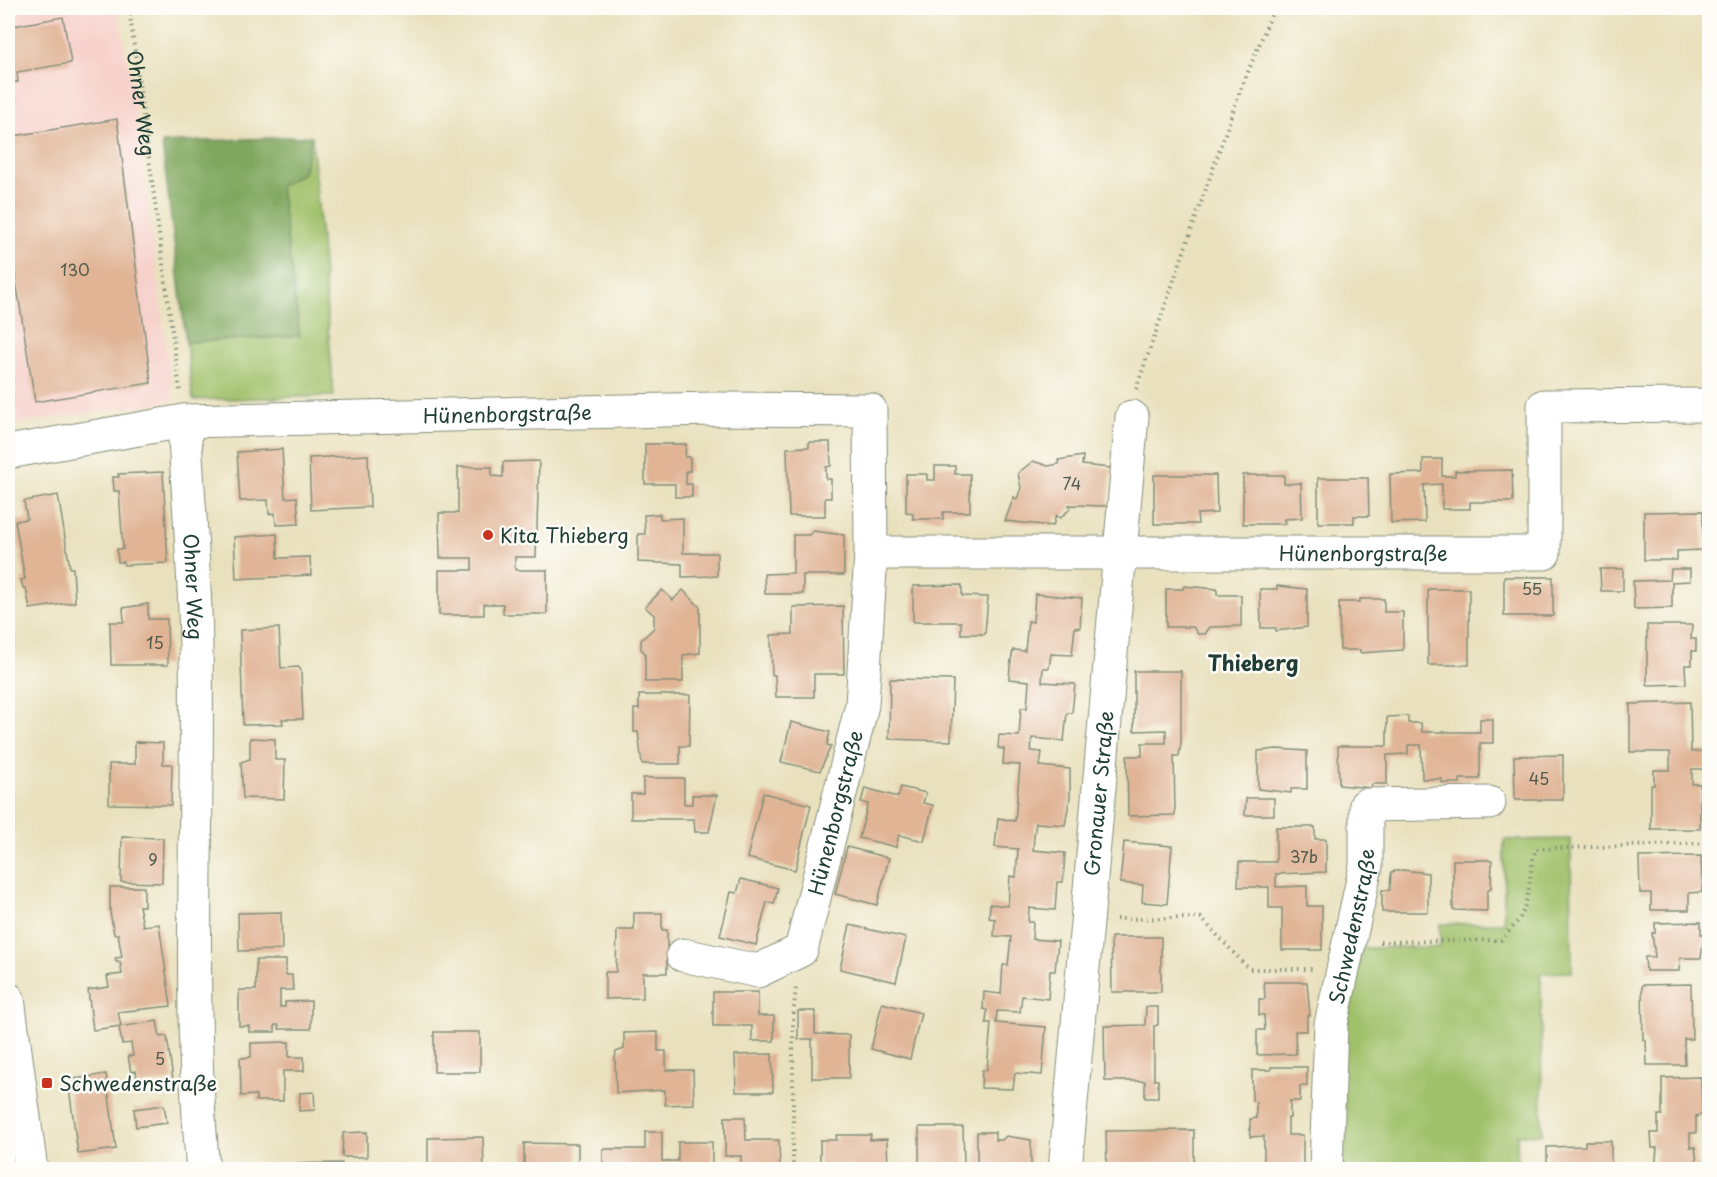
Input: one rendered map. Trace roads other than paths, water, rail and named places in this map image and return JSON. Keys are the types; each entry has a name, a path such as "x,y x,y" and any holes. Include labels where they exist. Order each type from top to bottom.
{"street":[{"name":"Hünenborgstraße","path":"871,553 1544,553 1544,406 1710,405"},
{"name":"Hünenborgstraße","path":"8,452 184,421 712,409 870,410 871,553 862,705 801,950 758,971 683,955"},
{"name":"Gronauer Straße","path":"1065,1170 1132,417"},
{"name":"Ohner Weg","path":"184,421 196,647 196,942 199,1124 203,1170"},
{"name":"Schwedenstraße","path":"1326,1170 1328,1054 1331,1024 1366,866 1366,805 1489,803"},
{"path":"8,999 30,1170"}],"place":[{"name":"Kita Thieberg","path":"488,535"},
{"name":"Schwedenstraße","path":"47,1083"}],"district":[{"name":"Thieberg","path":"1253,662"}]}
